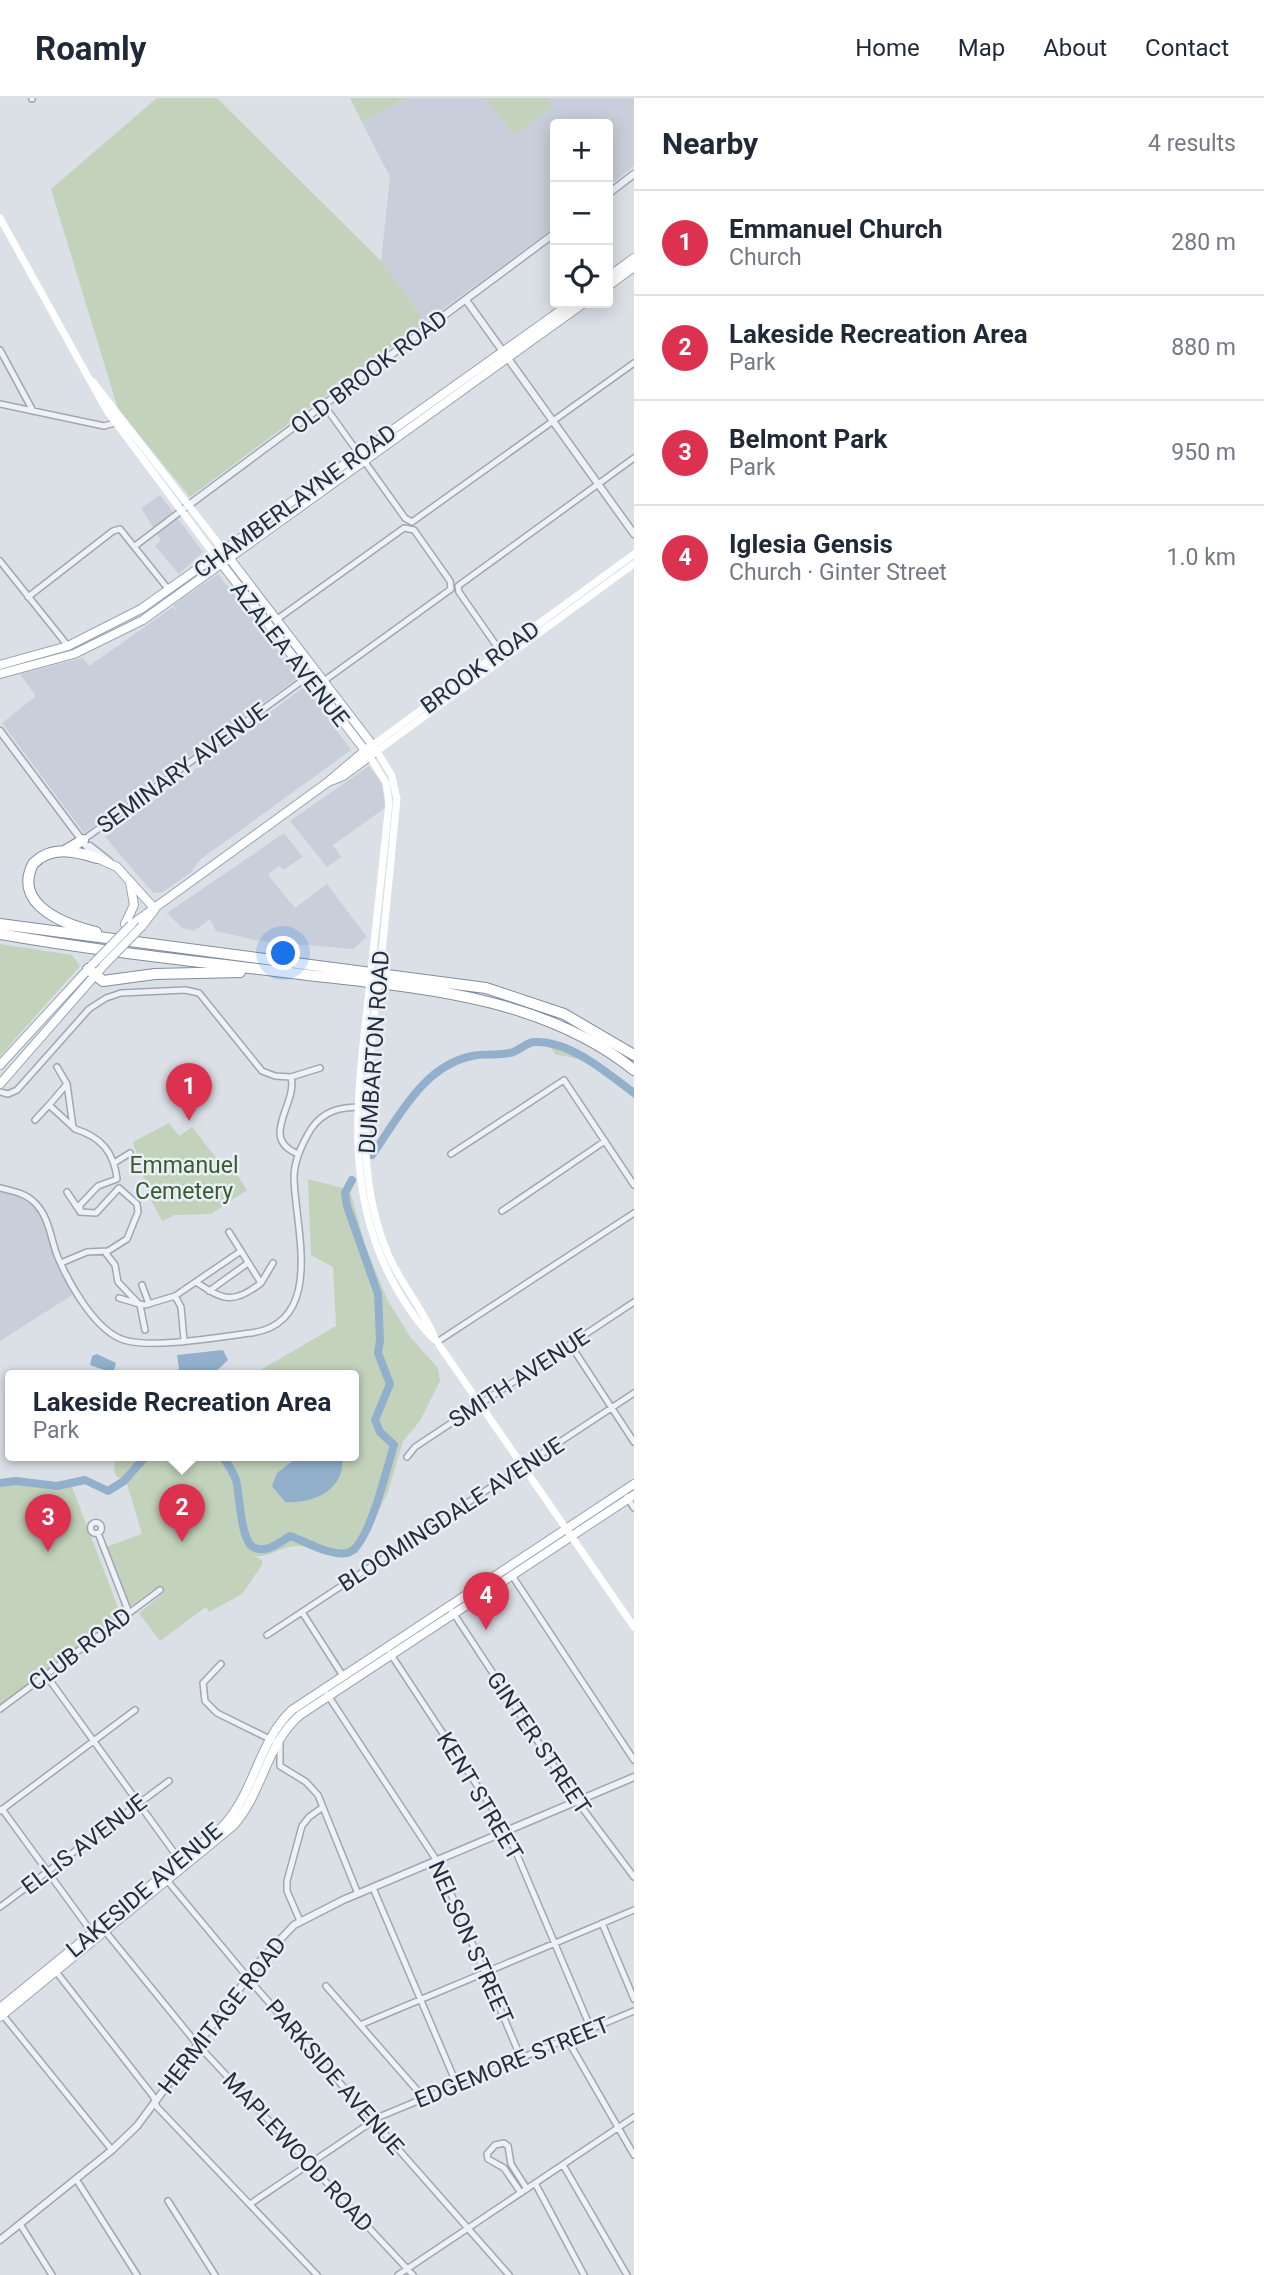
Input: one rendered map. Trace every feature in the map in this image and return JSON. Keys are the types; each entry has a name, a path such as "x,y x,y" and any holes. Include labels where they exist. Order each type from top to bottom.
{"highway":[{"path":"83,841 66,850 43,856 33,864 28,880 32,897 59,920 113,939"},
{"path":"66,850 97,858"},
{"path":"0,924 486,988 564,1014 634,1055"},
{"path":"0,934 388,984 494,1003 566,1028 634,1070"},
{"path":"91,968 103,981 193,972 290,973"}],"main road":[{"name":"AZALEA AVENUE","path":"0,220 118,422 219,560 372,751"},
{"path":"613,273 634,258"},
{"path":"613,282 634,267"},
{"name":"CHAMBERLAYNE ROAD","path":"0,674 48,664 114,636 150,616 227,554 505,355 565,308"},
{"path":"505,355 576,308"},
{"name":"AZALEA AVENUE","path":"118,422 227,554 272,623"},
{"name":"BROOK ROAD","path":"91,968 104,965 155,909 328,782 343,776 372,751 634,554"},
{"name":"CHAMBERLAYNE ROAD","path":"0,665 68,646 108,628 219,560"},
{"name":"BROOK ROAD","path":"503,654 634,564"},
{"name":"DUMBARTON ROAD","path":"372,751 389,797 361,1107 366,1165 377,1223 399,1277 430,1325 437,1342 571,1532 634,1627"},
{"path":"97,858 109,861 130,879 155,909"},
{"path":"128,924 134,905 130,879"},
{"name":"BROOK ROAD","path":"0,1084 128,924 145,912 155,909"},
{"path":"0,1065 91,968"},
{"name":"LAKESIDE AVENUE","path":"1,2013 183,1864 221,1828 237,1810 250,1788 288,1714 628,1495 634,1484"},
{"name":"LAKESIDE AVENUE","path":"326,1692 343,1675 389,1651"},
{"name":"LAKESIDE AVENUE","path":"94,1936 105,1931 165,1878"}],"street":[{"path":"613,190 634,174"},
{"name":"OLD BROOK ROAD","path":"181,510 550,237"},
{"path":"466,300 634,534"},
{"path":"0,350 33,411"},
{"path":"272,623 634,363"},
{"path":"0,404 104,426 118,422"},
{"path":"324,405 503,654"},
{"path":"320,684 634,458"},
{"path":"135,546 181,510"},
{"path":"28,597 113,531 122,530 169,590"},
{"path":"0,561 68,646"},
{"name":"SEMINARY AVENUE","path":"83,841 311,673"},
{"path":"0,731 97,858"},
{"path":"83,841 109,861"},
{"path":"0,1092 8,1094 17,1090 89,1009 106,998 121,993 185,990 199,993 256,1065 275,1076 292,1077 320,1068"},
{"path":"57,1067 67,1084 73,1127"},
{"path":"292,1077 290,1102 279,1123 279,1134 288,1149 298,1154"},
{"path":"451,1154 565,1081 634,1185"},
{"path":"35,1120 67,1084"},
{"path":"49,1105 73,1127 102,1140 114,1163 119,1188 137,1204 138,1212 129,1237 105,1252 87,1252 61,1263"},
{"path":"0,1188 23,1195 35,1203 47,1221 61,1263 93,1317 110,1334 139,1343 257,1332 273,1324 291,1307 299,1290 302,1272 294,1178 298,1154 322,1116 334,1110 361,1107"},
{"path":"502,1211 605,1141"},
{"path":"114,1163 130,1153"},
{"path":"79,1210 98,1186 117,1179"},
{"path":"67,1192 82,1215 96,1213 119,1188"},
{"path":"437,1342 634,1213"},
{"path":"229,1232 261,1283"},
{"path":"119,1298 140,1305 175,1296 241,1251"},
{"path":"105,1252 116,1265 118,1282 140,1305 145,1330"},
{"path":"196,1282 218,1297 241,1297 261,1283 273,1263"},
{"path":"209,1291 248,1264"},
{"path":"142,1285 149,1304"},
{"path":"175,1296 181,1307 184,1340"},
{"name":"SMITH AVENUE","path":"407,1457 415,1447 634,1303"},
{"path":"570,1344 634,1442"},
{"name":"BLOOMINGDALE AVENUE","path":"267,1635 634,1393"},
{"path":"628,1495 634,1508"},
{"path":"98,1533 129,1614"},
{"path":"510,1572 634,1760"},
{"name":"CLUB ROAD","path":"0,1709 160,1590"},
{"name":"GINTER STREET","path":"451,1610 577,1801 634,1877"},
{"path":"302,1612 343,1675"},
{"name":"KENT STREET","path":"389,1651 507,1831 591,2029"},
{"path":"221,1664 203,1683 206,1703 217,1713 281,1746 280,1766 310,1786 323,1807 358,1894"},
{"path":"46,1675 183,1864"},
{"name":"NELSON STREET","path":"326,1692 437,1861 521,2058"},
{"path":"94,1936 1,1809 135,1710"},
{"name":"HERMITAGE ROAD","path":"0,2240 113,2150 137,2126 275,1942 300,1921 634,1777"},
{"name":"ELLIS AVENUE","path":"0,1907 169,1781"},
{"path":"300,1921 287,1891 287,1881 304,1822 323,1807"},
{"name":"PARKSIDE AVENUE","path":"165,1878 248,1977 509,2275"},
{"path":"373,1888 457,2085"},
{"path":"360,2025 634,1910"},
{"path":"603,1923 634,1999"},
{"name":"MAPLEWOOD ROAD","path":"105,1931 197,2044 413,2275"},
{"path":"54,1969 155,2102 317,2275"},
{"path":"326,1986 424,2098"},
{"name":"EDGEMORE STREET","path":"250,2204 373,2121 634,2011"},
{"path":"1,2013 113,2150"},
{"path":"567,2039 634,2155"},
{"path":"398,2275 634,2117"},
{"path":"501,2143 508,2146 511,2164 524,2191 504,2168 488,2159 487,2154 495,2145 501,2143"},
{"path":"563,2165 626,2275"},
{"path":"76,2179 136,2275"},
{"path":"536,2183 584,2275"},
{"path":"168,2201 215,2275"},
{"path":"20,2224 52,2275"}],"shaded area":[{"path":"408,98 634,98 634,166 613,183 613,119 550,119 550,231 425,322 381,261 390,177 362,122"},
{"path":"160,495 203,552 179,574 155,546 161,540 141,508"},
{"path":"218,574 299,677 84,833 2,723 36,696 20,674 83,658 89,666 173,607 179,614 173,605"},
{"path":"305,686 351,750 201,859 191,872 163,892 153,893 105,837"},
{"path":"369,766 382,783 385,808 333,845 341,857 327,867 290,821"},
{"path":"284,833 303,857 283,870 279,866 268,875 295,908 327,884 367,937 353,949 260,941 216,931 210,919 194,931 182,928 167,913"},
{"path":"0,1189 23,1195 41,1211 58,1256 77,1292 0,1341"}],"green space":[{"path":"157,98 217,98 381,261 425,322 190,497 118,409 51,189"},
{"path":"350,98 408,98 362,122"},
{"path":"486,98 547,98 553,106 513,135"},
{"path":"0,944 72,955 80,966 0,1056"},
{"path":"550,1047 595,1062 634,1090 634,1099 619,1082 600,1068 578,1059 556,1055"},
{"name":"Emmanuel Cemetery","path":"169,1123 179,1136 192,1127 217,1159 238,1176 247,1190 211,1214 175,1215 162,1221 149,1196 133,1142"},
{"path":"308,1179 350,1190 365,1245 388,1301 411,1338 438,1368 440,1381 420,1421 403,1441 388,1492 358,1553 343,1554 297,1546 254,1556 262,1560 262,1565 242,1594 209,1612 206,1607 160,1641 139,1613 160,1596 154,1589 129,1607 106,1547 142,1534 126,1480 117,1477 114,1471 115,1461 359,1461 359,1370 260,1370 336,1326 333,1267 311,1255"},
{"path":"71,1484 122,1618 0,1707 0,1487"}],"water":[{"path":"223,1350 228,1360 217,1370 179,1370 177,1355"},
{"path":"97,1354 116,1363 114,1370 90,1365 92,1356"},
{"path":"293,1461 342,1461 339,1478 326,1493 296,1502 285,1502 272,1486 277,1473"}],"waterway":[{"path":"372,1155 426,1082 440,1070 472,1056 505,1054 534,1042 548,1043 561,1046 587,1059 634,1093"},
{"path":"225,1461 236,1480 246,1537 255,1548 269,1548 290,1536 326,1551 347,1553 355,1548 370,1523 394,1445 380,1432 375,1420 390,1384 378,1353 378,1294 347,1206 345,1193 352,1180"},
{"path":"0,1483 16,1481 57,1486 85,1480 108,1491 124,1481 142,1461"}],"place":[{"name":"Emmanuel Church","path":"189,1121"},
{"name":"Lakeside Recreation Area","path":"182,1542"},
{"name":"Belmont Park","path":"48,1552"},
{"name":"Iglesia Gensis","path":"486,1630"}]}
